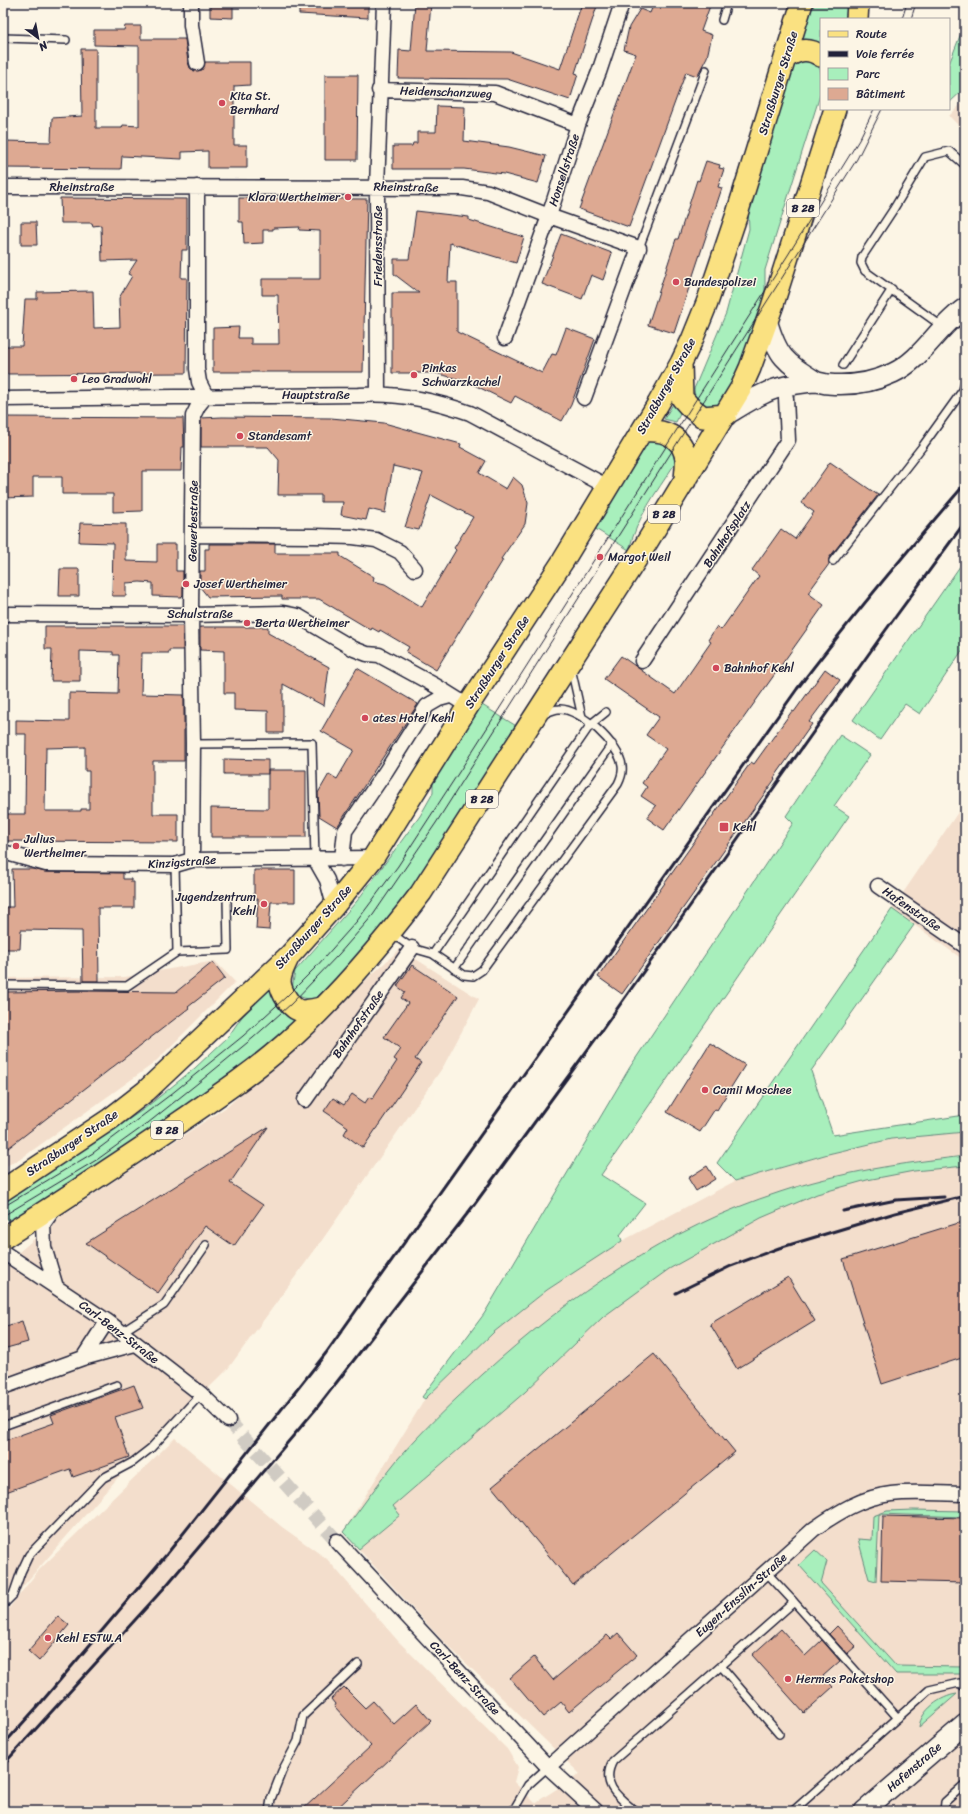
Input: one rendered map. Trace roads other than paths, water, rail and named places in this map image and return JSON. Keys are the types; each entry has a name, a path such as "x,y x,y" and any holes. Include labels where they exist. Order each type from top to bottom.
{"main road":[{"name":"Straßburger Straße","path":"3,1190 110,1119 146,1091 290,955 334,906 373,858 468,706 563,561 642,431 681,363 707,303 737,214 802,3"},
{"path":"857,18 858,3"},
{"path":"785,58 800,50 809,50 820,56"},
{"name":"B 28","path":"3,1238 118,1164 238,1081 285,1044 322,1008 390,933 421,894 685,482 726,415 750,368 835,110"},
{"path":"681,363 682,398 703,418 726,415"},
{"path":"642,431 652,430 663,432 678,440 683,446 687,460 685,482"},
{"path":"290,955 282,971 280,983 286,997 291,1004 302,1011 322,1008"}],"street":[{"path":"191,3 191,25 196,63"},
{"name":"Friedensstraße","path":"378,393 377,186 384,3"},
{"name":"Honsellstraße","path":"505,338 549,216 578,125 599,72 622,3"},
{"name":"Heidenschanzweg","path":"380,90 495,92 578,125"},
{"name":"Rheinstraße","path":"3,187 377,186 462,188 488,192 549,216 639,248"},
{"path":"197,187 197,369 199,382 206,396"},
{"path":"584,398 639,248"},
{"path":"726,415 764,393 792,386 817,382 828,384 860,383 879,379 904,367 962,310"},
{"path":"767,320 773,340 783,358 790,366 817,382"},
{"name":"Hauptstraße","path":"3,399 360,395 378,393 403,395 450,406 470,413 608,487"},
{"name":"Gewerbestraße","path":"192,860 193,744 191,615 194,416 198,406 206,396"},
{"name":"Bahnhofsplatz","path":"642,661 788,440 786,398"},
{"path":"193,535 353,537 376,540 400,552 415,569"},
{"name":"Schulstraße","path":"3,614 191,615 283,613 298,616 354,649 367,654 379,654 468,706"},
{"path":"342,859 345,831 386,771 427,706 439,699 450,696"},
{"name":"Kinzigstraße","path":"3,852 46,864 176,865 192,860 373,858"},
{"path":"315,859 328,880 334,906"},
{"name":"Hafenstraße","path":"878,886 965,946"},
{"name":"Bahnhofstraße","path":"305,1100 412,948"},
{"path":"56,1287 44,1247 43,1224 59,1201"},
{"name":"Carl-Benz-Straße","path":"3,1252 122,1332 201,1394 228,1420"},
{"path":"83,1358 107,1321"},
{"path":"3,1387 83,1358 136,1344"},
{"name":"Eugen-Ensslin-Straße","path":"548,1767 814,1529 836,1513 854,1504 890,1494 965,1494"},
{"name":"Carl-Benz-Straße","path":"337,1541 548,1767 596,1811"},
{"name":"Hafenstraße","path":"864,1811 965,1724"}],"lane":[{"path":"722,20 728,3"},
{"path":"3,38 66,40"},
{"path":"639,248 706,70"},
{"path":"944,327 865,271 861,262 862,256 893,210 925,157 948,151 965,165"},
{"path":"843,365 892,289"},
{"path":"962,310 965,330"},
{"path":"833,561 922,447 963,390 965,381"},
{"path":"569,663 582,717"},
{"path":"390,933 412,948 433,954 464,975 473,976 482,970 618,784 622,773 622,765 618,753 612,744 582,717 572,711 559,708 533,719"},
{"path":"433,954 591,724 606,712"},
{"path":"193,744 312,743 315,859"},
{"path":"454,969 612,744"},
{"path":"176,865 177,952"},
{"path":"3,985 126,986 177,952 228,950 227,899"},
{"path":"122,1332 164,1305 206,1245"},
{"path":"3,1426 117,1385"},
{"path":"3,1605 13,1595 29,1555 102,1478 133,1462 151,1448 201,1394"},
{"path":"766,1572 898,1718"},
{"path":"636,1811 611,1787 608,1777 608,1770 613,1761 794,1602"},
{"path":"269,1811 271,1799 282,1771 298,1741 303,1716 358,1664"},
{"path":"721,1666 779,1734"},
{"path":"793,1811 929,1690 959,1683 965,1687"},
{"path":"513,1811 528,1785 548,1767"},
{"path":"944,1811 945,1802 965,1784"}],"tunnel":[{"path":"228,1420 337,1541"}],"tram line":[{"path":"902,18 907,3"},
{"path":"911,18 916,3"},
{"path":"3,1207 93,1153 170,1095 243,1036 286,997 316,967 357,921 398,866 461,769 788,255 859,140 874,110"},
{"path":"3,1216 98,1159 148,1123 203,1079 253,1038 291,1004 339,954 373,915 436,823 780,281 857,159 882,110"}],"railway":[{"path":"3,1745 167,1554 326,1353 797,689 879,585 965,484"},
{"path":"3,1765 165,1587 316,1409 474,1205 597,1037 880,638 965,522"},
{"path":"676,1293 731,1266 779,1248 895,1213 965,1196"},
{"path":"843,1211 896,1200 944,1197"}],"place":[{"name":"Kita St. Bernhard","path":"222,103"},
{"name":"Klara Wertheimer","path":"348,197"},
{"name":"Bundespolizei","path":"676,282"},
{"name":"Pinkas Schwarzkachel","path":"414,375"},
{"name":"Leo Gradwohl","path":"74,379"},
{"name":"Standesamt","path":"240,436"},
{"name":"Margot Weil","path":"600,557"},
{"name":"Josef Wertheimer","path":"186,584"},
{"name":"Berta Wertheimer","path":"247,623"},
{"name":"Bahnhof Kehl","path":"716,668"},
{"name":"ates Hotel Kehl","path":"365,718"},
{"name":"Kehl","path":"724,827"},
{"name":"Julius Wertheimer","path":"16,846"},
{"name":"Jugendzentrum Kehl","path":"264,904"},
{"name":"Camii Moschee","path":"705,1090"},
{"name":"Kehl ESTW.A","path":"48,1638"},
{"name":"Hermes Paketshop","path":"788,1679"}]}
